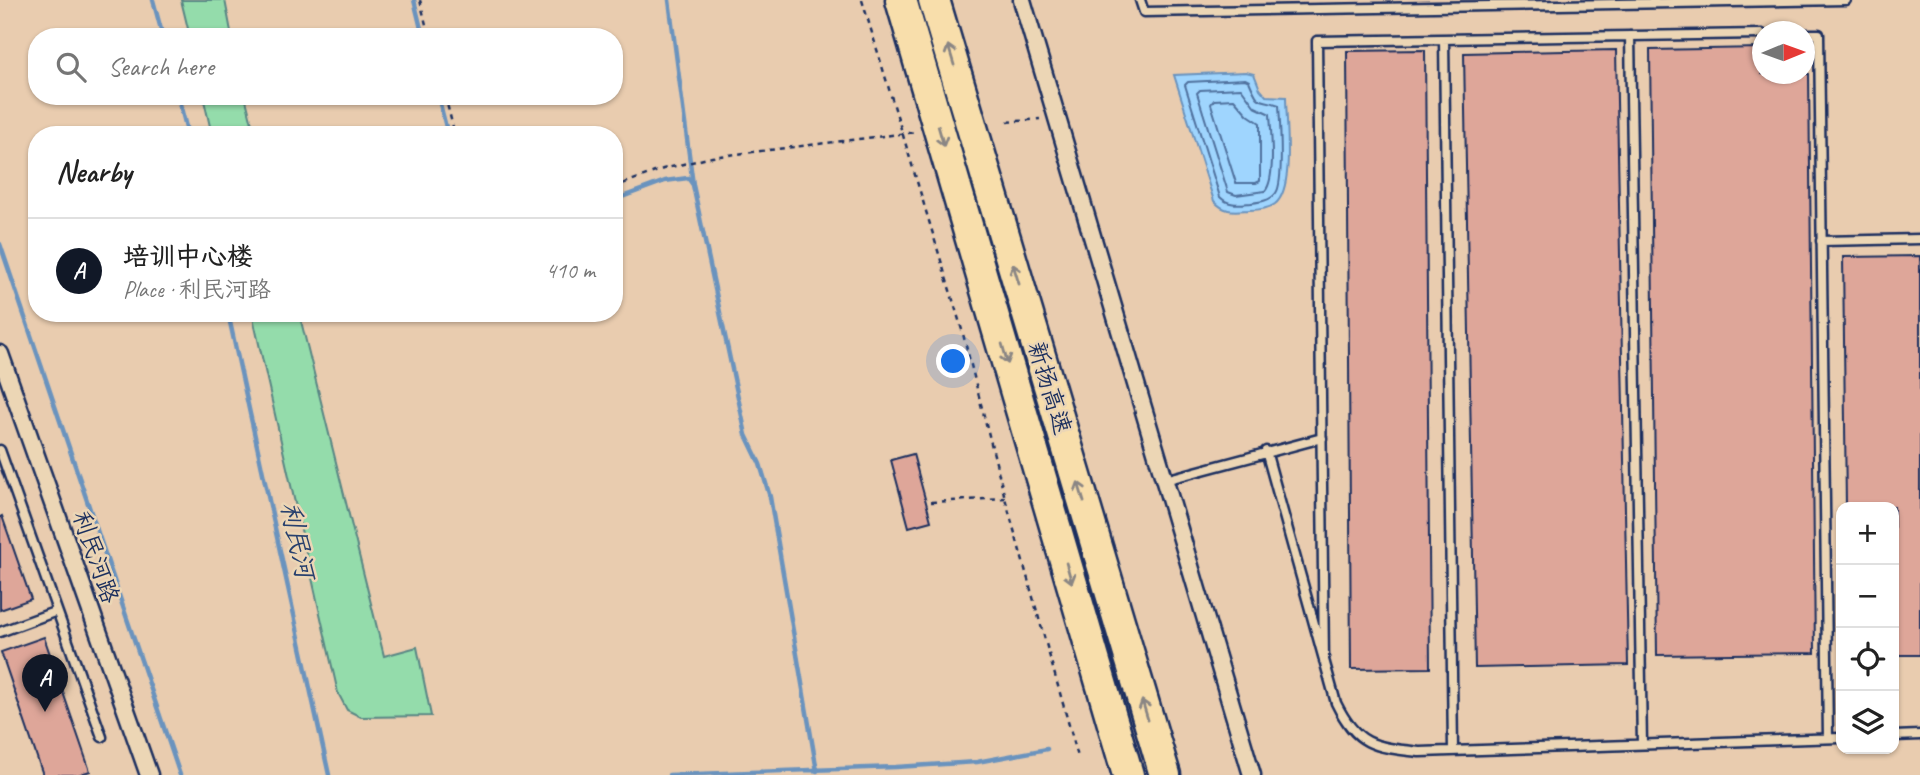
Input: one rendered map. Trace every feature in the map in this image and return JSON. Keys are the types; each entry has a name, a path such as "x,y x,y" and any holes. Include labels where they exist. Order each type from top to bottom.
{"highway":[{"name":"新扬高速","path":"901,0 1127,773"},
{"name":"新扬高速","path":"934,0 1165,775"}],"street":[{"path":"1022,0 1252,775"},
{"name":"利民河路","path":"0,354 149,775"}],"lane":[{"path":"1140,0 1144,12 1268,5 1846,0"},
{"path":"1324,661 1317,41 1752,34"},
{"path":"1815,34 1819,34 1828,738"},
{"path":"1630,36 1643,744"},
{"path":"1444,39 1453,751"},
{"path":"1821,241 1920,239"},
{"path":"1165,480 1322,438"},
{"path":"0,450 102,737"},
{"path":"1266,452 1336,703 1346,724 1361,740 1389,749 1420,752 1836,738"},
{"path":"0,632 57,611"},
{"path":"1899,736 1920,735"}],"path":[{"path":"420,0 427,28"},
{"path":"862,0 962,330 1005,498 1078,757"},
{"path":"446,105 452,126"},
{"path":"1007,122 1057,118"},
{"path":"623,184 663,169 712,157 922,131"},
{"path":"931,502 1005,498"}],"green space":[{"path":"181,0 225,0 230,28 188,28"},
{"path":"205,105 247,105 253,126 210,126"},
{"path":"254,322 301,322 384,656 417,647 431,716 361,717 347,710 338,693"}],"water":[{"path":"1254,74 1266,96 1286,97 1287,170 1281,196 1275,204 1238,211 1222,208 1214,201 1174,75"}],"building":[{"path":"1752,48 1752,84 1809,84 1815,653 1657,655 1650,50"},
{"path":"1425,50 1430,668 1351,669 1347,51"},
{"path":"1616,50 1628,665 1475,668 1464,53"},
{"path":"1920,256 1920,655 1899,655 1899,502 1846,502 1843,257"},
{"path":"913,454 931,521 909,527 891,460"},
{"path":"2,516 31,599 0,610 0,517"},
{"path":"44,637 90,771 78,775 43,775 1,652"}],"waterway":[{"name":"利民河","path":"153,0 161,28"},
{"path":"414,0 421,28"},
{"path":"669,0 693,185 746,435 760,464 770,497 817,771"},
{"name":"利民河","path":"180,105 186,126"},
{"path":"440,105 446,126"},
{"path":"623,197 665,181 688,178 693,185"},
{"path":"0,244 180,775"},
{"name":"利民河","path":"230,322 329,775"},
{"path":"669,775 977,762 1047,749"}],"place":[{"name":"培训中心楼","path":"45,712"}]}
